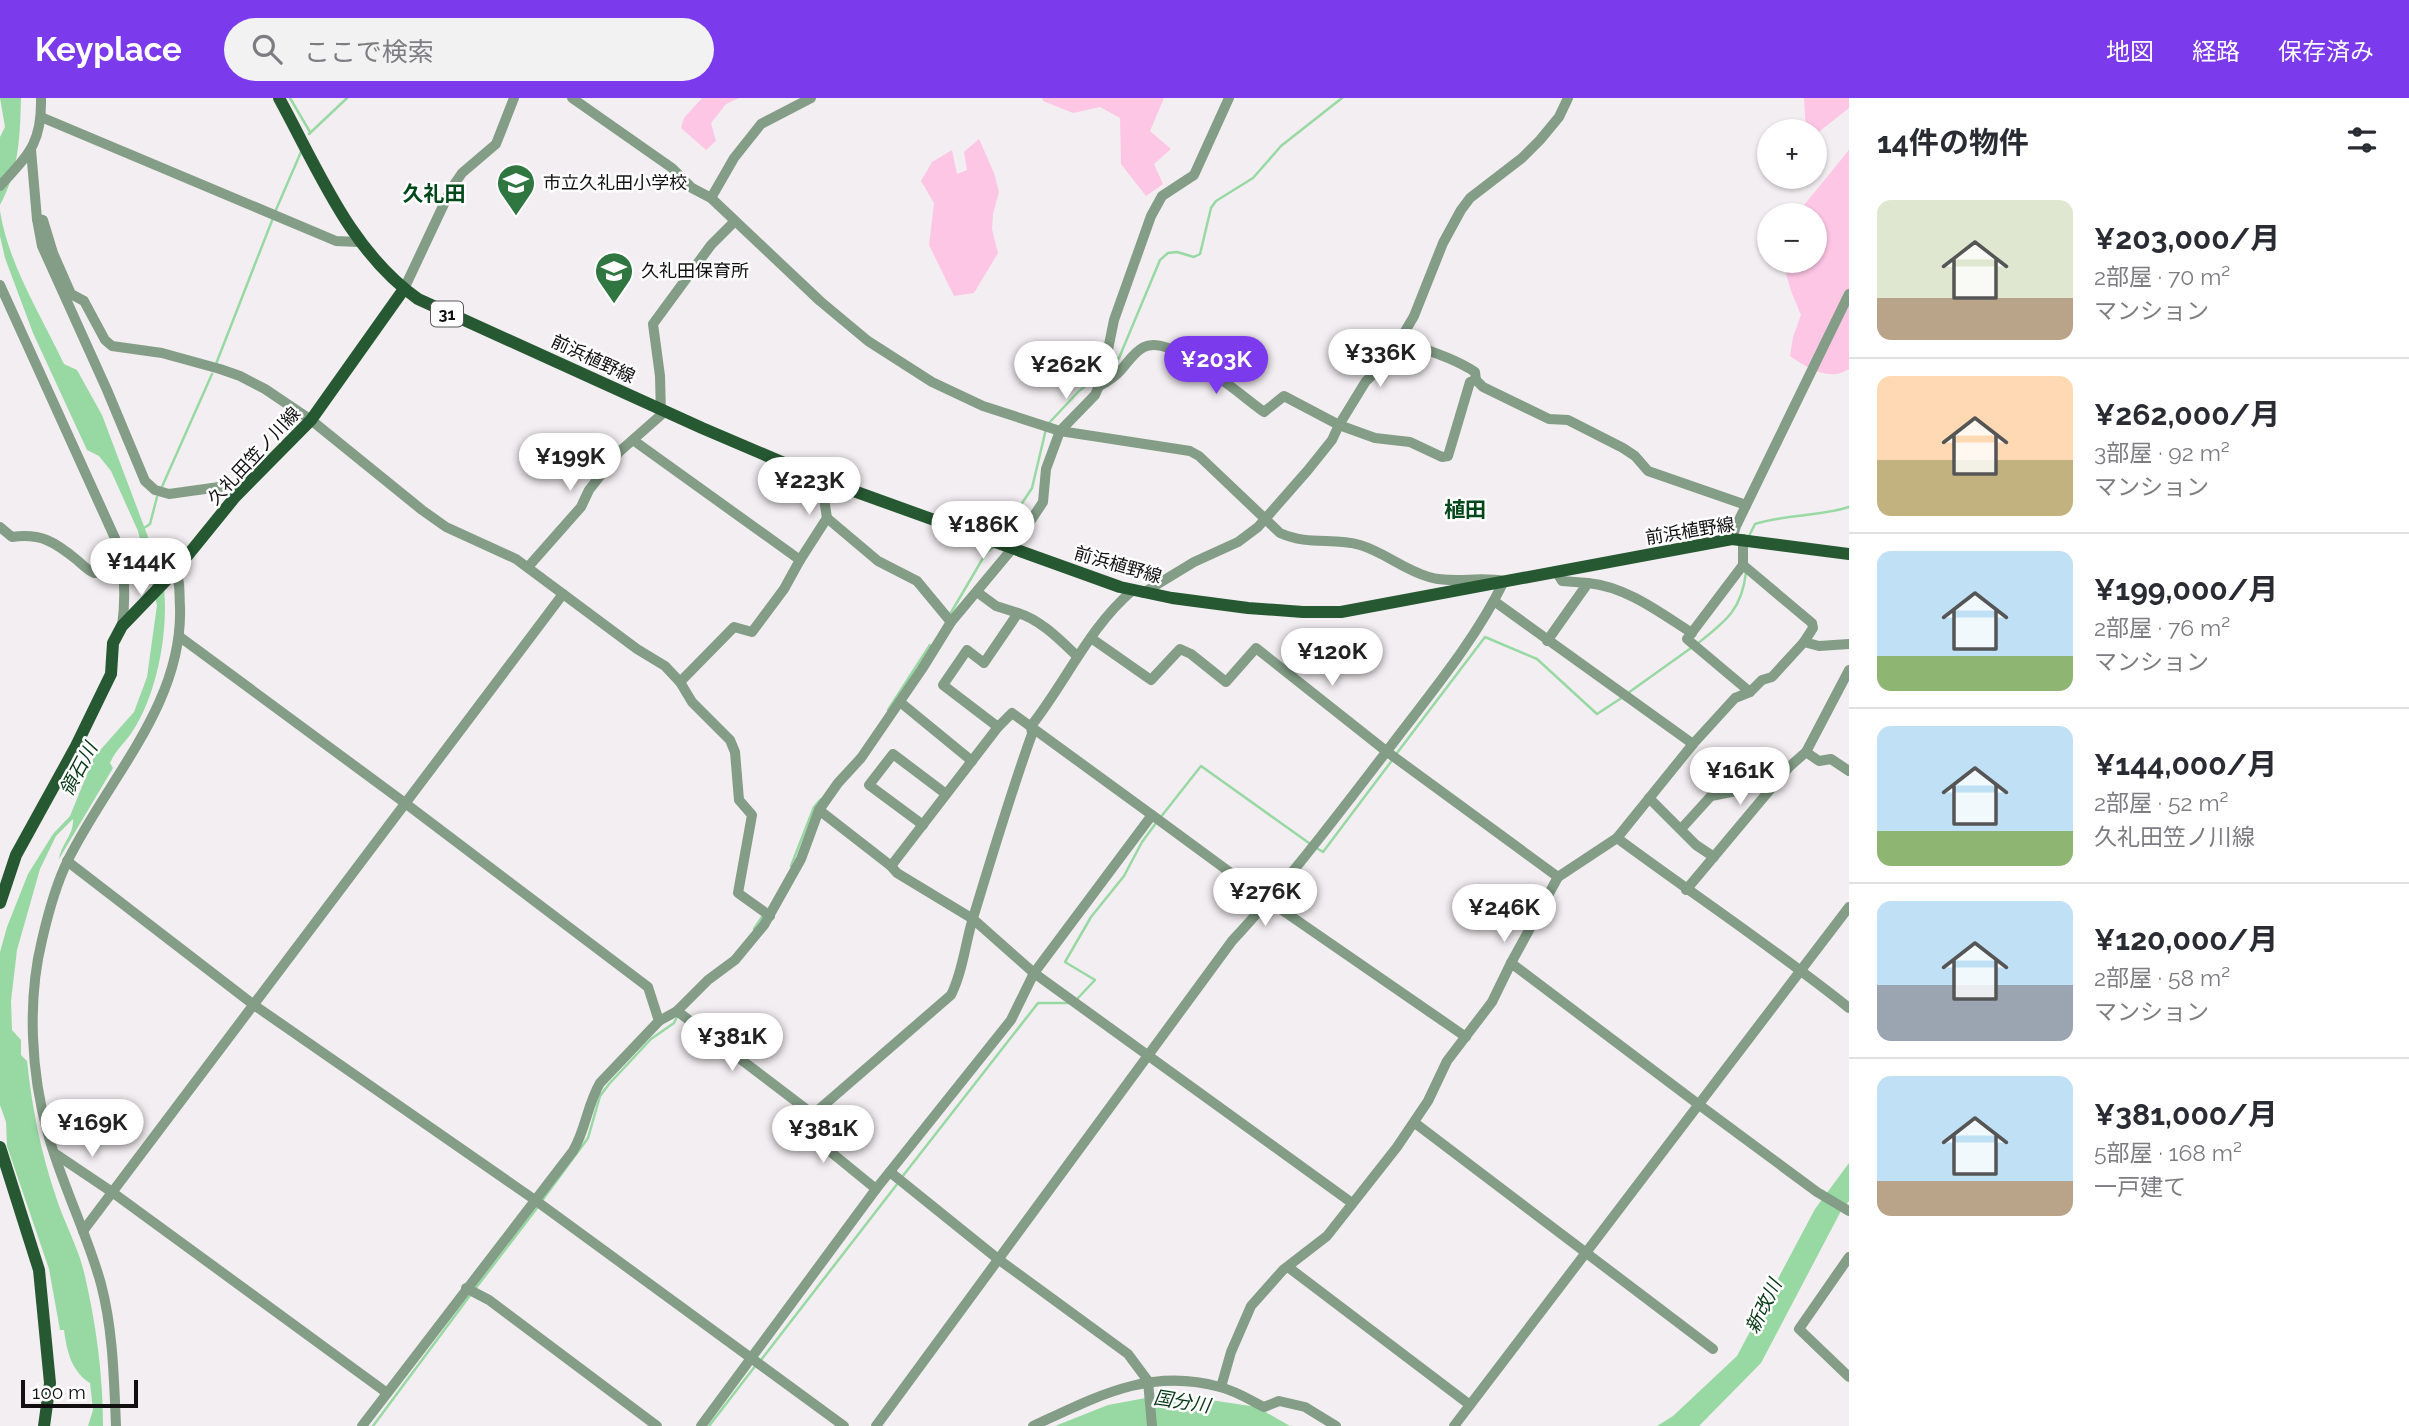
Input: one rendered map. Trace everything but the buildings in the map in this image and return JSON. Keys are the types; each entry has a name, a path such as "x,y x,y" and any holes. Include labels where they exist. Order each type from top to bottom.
{"main road":[{"name":"前浜植野線","path":"279,98 359,242 378,265 404,289 441,312 826,481 1012,549 1138,591 1248,608 1303,612 1341,611 1737,539 1849,554"},
{"name":"久礼田笠ノ川線","path":"0,903 16,855 75,748 111,674 113,643 125,622 173,572 235,497 311,421 404,289"},
{"path":"0,1147 39,1270 50,1383 44,1426"}],"street":[{"path":"0,186 28,154 39,133 41,98"},
{"path":"404,289 451,189 462,173 496,144 514,98"},
{"path":"572,98 672,168 692,188 711,198 734,222 868,341 932,382 983,406 1060,431 1190,451 1199,456 1280,533 1294,539 1359,544 1430,578 1488,578 1504,581 1494,601 1447,672 1269,901 1232,941 876,1426"},
{"path":"711,198 734,158 761,124 811,98"},
{"path":"362,1426 580,1139 593,1095 600,1083 659,1021 677,1011 708,980 734,960 770,916 805,850 809,831 819,810 838,783 861,758 951,622 1012,549 1043,502 1046,469 1060,431 1094,395 1099,386 1114,320 1151,216 1162,196 1194,175 1229,98"},
{"path":"809,1118 951,995 958,982 973,919 1032,734 1031,726 1064,680 1077,656 1091,638 1138,591 1238,542 1264,519 1332,440 1366,381 1386,362 1414,316 1443,243 1461,210 1470,198 1522,158 1540,140 1559,117 1567,98"},
{"path":"41,117 335,242 359,242"},
{"path":"28,154 42,246 147,485 162,494 169,494 241,484 255,477"},
{"path":"37,219 44,220 53,253 71,294 84,301 101,334 112,346 162,353 240,376 265,388 438,522 528,567 637,649 665,666 680,682 692,702 730,740 735,752 739,800 752,815 738,892 770,916"},
{"path":"528,567 581,507 597,479 619,452 661,415 660,376 653,324 710,245 734,222"},
{"path":"1,291 119,547 124,569 125,622"},
{"path":"1221,1387 1231,1352 1251,1306 1269,1284 1327,1236 1415,1123 1447,1061 1492,1002 1558,877 1617,838 1693,744 1735,698 1750,692 1762,680 1772,677 1814,628 1812,623 1743,565 1737,539 1746,505 1849,294"},
{"path":"1400,340 1455,359 1475,372 1476,380 1483,387 1549,419 1568,420 1623,448 1635,456 1648,471 1746,505"},
{"path":"1099,386 1110,380 1142,348 1152,345 1166,346 1188,357 1264,412 1284,396 1339,425 1375,438 1410,442 1442,457 1448,456 1470,382 1476,380"},
{"path":"632,440 800,560"},
{"path":"826,481 823,492 827,518 878,561 917,581 951,622"},
{"path":"680,682 734,627 752,632 784,589 827,518"},
{"path":"0,527 12,537 28,535 54,543 94,573 124,569"},
{"path":"1743,565 1687,639 1750,692"},
{"path":"1556,571 1562,580 1603,585 1633,596 1692,633"},
{"path":"116,1426 104,1301 83,1231 54,1153 42,1109 32,1024 35,975 42,939 67,861 158,706 175,659 180,637 179,577 173,572"},
{"path":"1547,641 1588,583"},
{"path":"977,592 996,606 1027,616 1077,656"},
{"path":"83,1231 563,594"},
{"path":"1494,601 1693,744"},
{"path":"998,727 943,685 967,650 984,663 1018,613"},
{"path":"180,637 648,987 659,1021"},
{"path":"1091,638 1151,680 1180,649 1191,654 1226,682 1256,648 1386,751 1558,877"},
{"path":"1804,642 1819,646 1849,644"},
{"path":"1686,890 1789,767 1806,752 1849,670"},
{"path":"900,702 972,761"},
{"path":"891,866 998,727 1012,713 1269,901 1466,1037"},
{"path":"1806,752 1819,761 1831,759 1849,771"},
{"path":"923,825 869,785 892,754 946,794"},
{"path":"1681,829 1711,796 1746,789 1789,767"},
{"path":"1649,798 1696,845 1714,857"},
{"path":"819,810 897,873 973,919 1034,973 1352,1203"},
{"path":"701,1426 876,1188 1011,1020 1034,973 1152,815"},
{"path":"1617,838 1686,890 1801,969 1849,1008"},
{"path":"67,861 254,1005 535,1200 844,1426"},
{"path":"1454,1426 1849,907"},
{"path":"1511,962 1817,1192 1849,1211"},
{"path":"677,1011 806,1109 811,1132 816,1140 876,1188"},
{"path":"1415,1123 1713,1349"},
{"path":"54,1153 112,1192 387,1393"},
{"path":"890,1172 998,1259 1122,1349 1149,1382 1152,1426"},
{"path":"1849,1257 1799,1329 1849,1377"},
{"path":"1289,1267 1470,1405"},
{"path":"466,1288 489,1300 657,1426"},
{"path":"1033,1426 1102,1394 1149,1382 1199,1382 1221,1387 1265,1408 1279,1401 1305,1407 1336,1426"}],"shaded area":[{"path":"702,98 739,98 726,104 711,123 716,141 706,150 681,128 684,118"},
{"path":"1042,98 1164,98 1150,131 1171,149 1154,164 1163,184 1146,196 1121,164 1120,118 1100,107 1073,113 1043,101"},
{"path":"1804,98 1849,98 1849,108 1827,125 1827,119 1805,119"},
{"path":"979,139 999,192 992,229 998,253 974,293 954,296 929,245 934,203 921,181 932,162 952,150 957,174 967,170 964,152"},
{"path":"1849,150 1849,369 1834,374 1811,369 1790,356 1801,315 1786,273 1827,273 1827,203 1806,203 1817,189 1827,189 1827,177"}],"water":[{"path":"0,98 21,98 15,166 0,205 0,137 5,127"},
{"path":"0,211 10,251 64,364 77,370 102,415 162,574 164,592 164,634 156,677 149,697 132,732 110,763 113,768 59,859 72,830 73,819 56,836 40,869 17,950 11,1001 12,1030 21,1040 21,1055 27,1061 34,1113 46,1164 75,1244 88,1291 100,1368 103,1426 88,1426 93,1410 90,1383 74,1366 64,1330 60,1330 49,1269 7,1146 6,1122 0,1105 0,952 28,874 53,834 70,816 94,757 134,712 147,677 157,605 138,531 111,471 99,456 87,450 33,333 5,258 0,236"},
{"path":"1849,1163 1849,1201 1841,1211 1761,1363 1699,1426 1657,1426 1673,1416 1737,1356 1815,1209"},
{"name":"国分川","path":"1151,1397 1197,1398 1257,1407 1290,1426 1055,1426 1108,1405"}],"waterway":[{"path":"290,98 310,132"},
{"path":"309,134 347,98"},
{"path":"1108,369 1119,358 1160,260 1168,253 1177,252 1194,257 1200,254 1211,208 1216,201 1253,178 1281,146 1342,98"},
{"path":"275,212 301,152"},
{"path":"216,364 273,218"},
{"path":"161,489 212,374"},
{"path":"1049,423 1079,391 1100,375"},
{"path":"998,540 1032,488 1046,429"},
{"path":"144,528 150,524 157,497"},
{"path":"1748,538 1755,524 1849,507"},
{"path":"949,616 986,553 995,546"},
{"path":"1697,644 1716,629 1736,606 1746,572"},
{"path":"1397,753 1485,637 1537,659 1597,714 1623,697"},
{"path":"888,710 930,645"},
{"path":"1628,693 1691,648"},
{"path":"1315,847 1323,852 1393,759"},
{"path":"1160,818 1201,766 1309,843"},
{"path":"791,866 814,807 821,799"},
{"path":"1077,999 1095,980 1065,962 1091,917 1124,876 1142,842 1156,823"},
{"path":"754,929 764,914"},
{"path":"902,1177 1038,1003 1071,1003"},
{"path":"541,1202 588,1138 600,1096 651,1039 674,1023 677,1017"},
{"path":"761,1360 898,1183"},
{"path":"475,1289 537,1208"},
{"path":"373,1426 471,1294"},
{"path":"709,1426 756,1365"}],"place":[{"name":"市立久礼田小学校","path":"516,217"},
{"name":"久礼田保育所","path":"614,305"}],"district":[{"name":"久礼田","path":"434,194"},
{"name":"植田","path":"1465,510"}],"water label":[{"name":"領石川","path":"78,769"},
{"name":"新改川","path":"1763,1306"}]}
